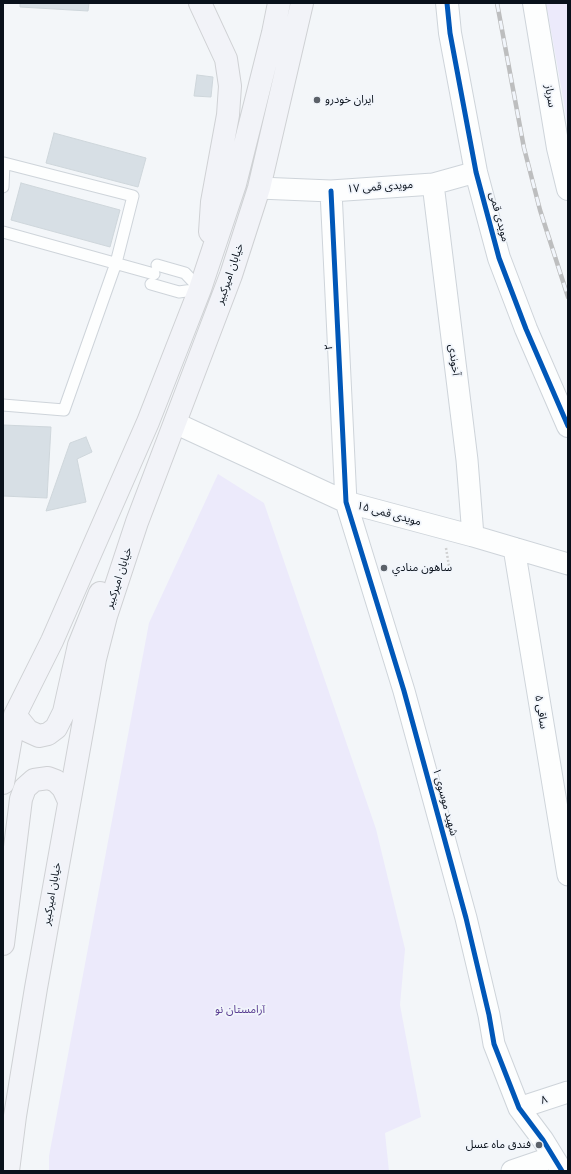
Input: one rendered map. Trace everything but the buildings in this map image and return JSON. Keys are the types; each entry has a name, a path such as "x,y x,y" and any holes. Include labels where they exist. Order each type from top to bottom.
{"main road":[{"path":"200,3 226,59 230,86 228,115 212,202 208,267"},
{"path":"3,783 9,720 52,641 148,422 208,267 234,184 273,33 279,3"},
{"name":"خیابان امیرکبیر","path":"8,1171 34,996 95,659 106,616 137,522 231,274 259,188 302,3"},
{"path":"9,720 39,736 48,734 56,728 60,722 79,645 105,583 137,522"},
{"path":"3,944 21,799 25,788 34,780 48,778 56,780 64,788 69,801"}],"street":[{"name":"مویدی قمی","path":"447,3 450,33 476,172 500,258 526,329 568,426"},
{"name":"سرباز","path":"534,3 558,148 568,189"},
{"name":"مویدی قمی ۱۷","path":"259,188 331,191 433,184 476,172"},
{"name":"آخوندی","path":"433,184 467,460 473,536"},
{"name":"۲","path":"331,191 346,502"},
{"name":"مویدی قمی ۱۵","path":"175,423 346,502 473,536 568,564"},
{"name":"شهید موسوی ۱","path":"346,502 404,691 462,903 489,1015 494,1044 519,1108 558,1164"},
{"name":"ساقی ۵","path":"514,548 568,875"},
{"name":"۸","path":"519,1108 568,1092"},
{"path":"512,1171 558,1164"}],"lane":[{"path":"3,187 4,163 134,196 116,263 64,410 3,405"},
{"path":"3,232 154,275 179,292 200,289"},
{"path":"154,275 185,273 200,289"}],"green space":[{"path":"546,3 568,3 568,129 564,103"},
{"name":"آرامستان نو","path":"218,474 264,503 376,829 405,949 400,1005 421,1117 385,1133 389,1171 49,1171 49,1156 149,623"}],"railway":[{"path":"497,3 524,148 540,210 568,297"}],"cycle path":[{"path":"447,3 450,33 476,172 499,258 526,329 568,426"},
{"path":"331,191 346,502 404,691 466,918 489,1015 494,1044 519,1108 543,1140 562,1171"}],"place":[{"name":"ایران خودرو","path":"317,100"},
{"name":"ساهون منادي","path":"384,568"},
{"name":"فندق ماه عسل","path":"539,1145"}]}
